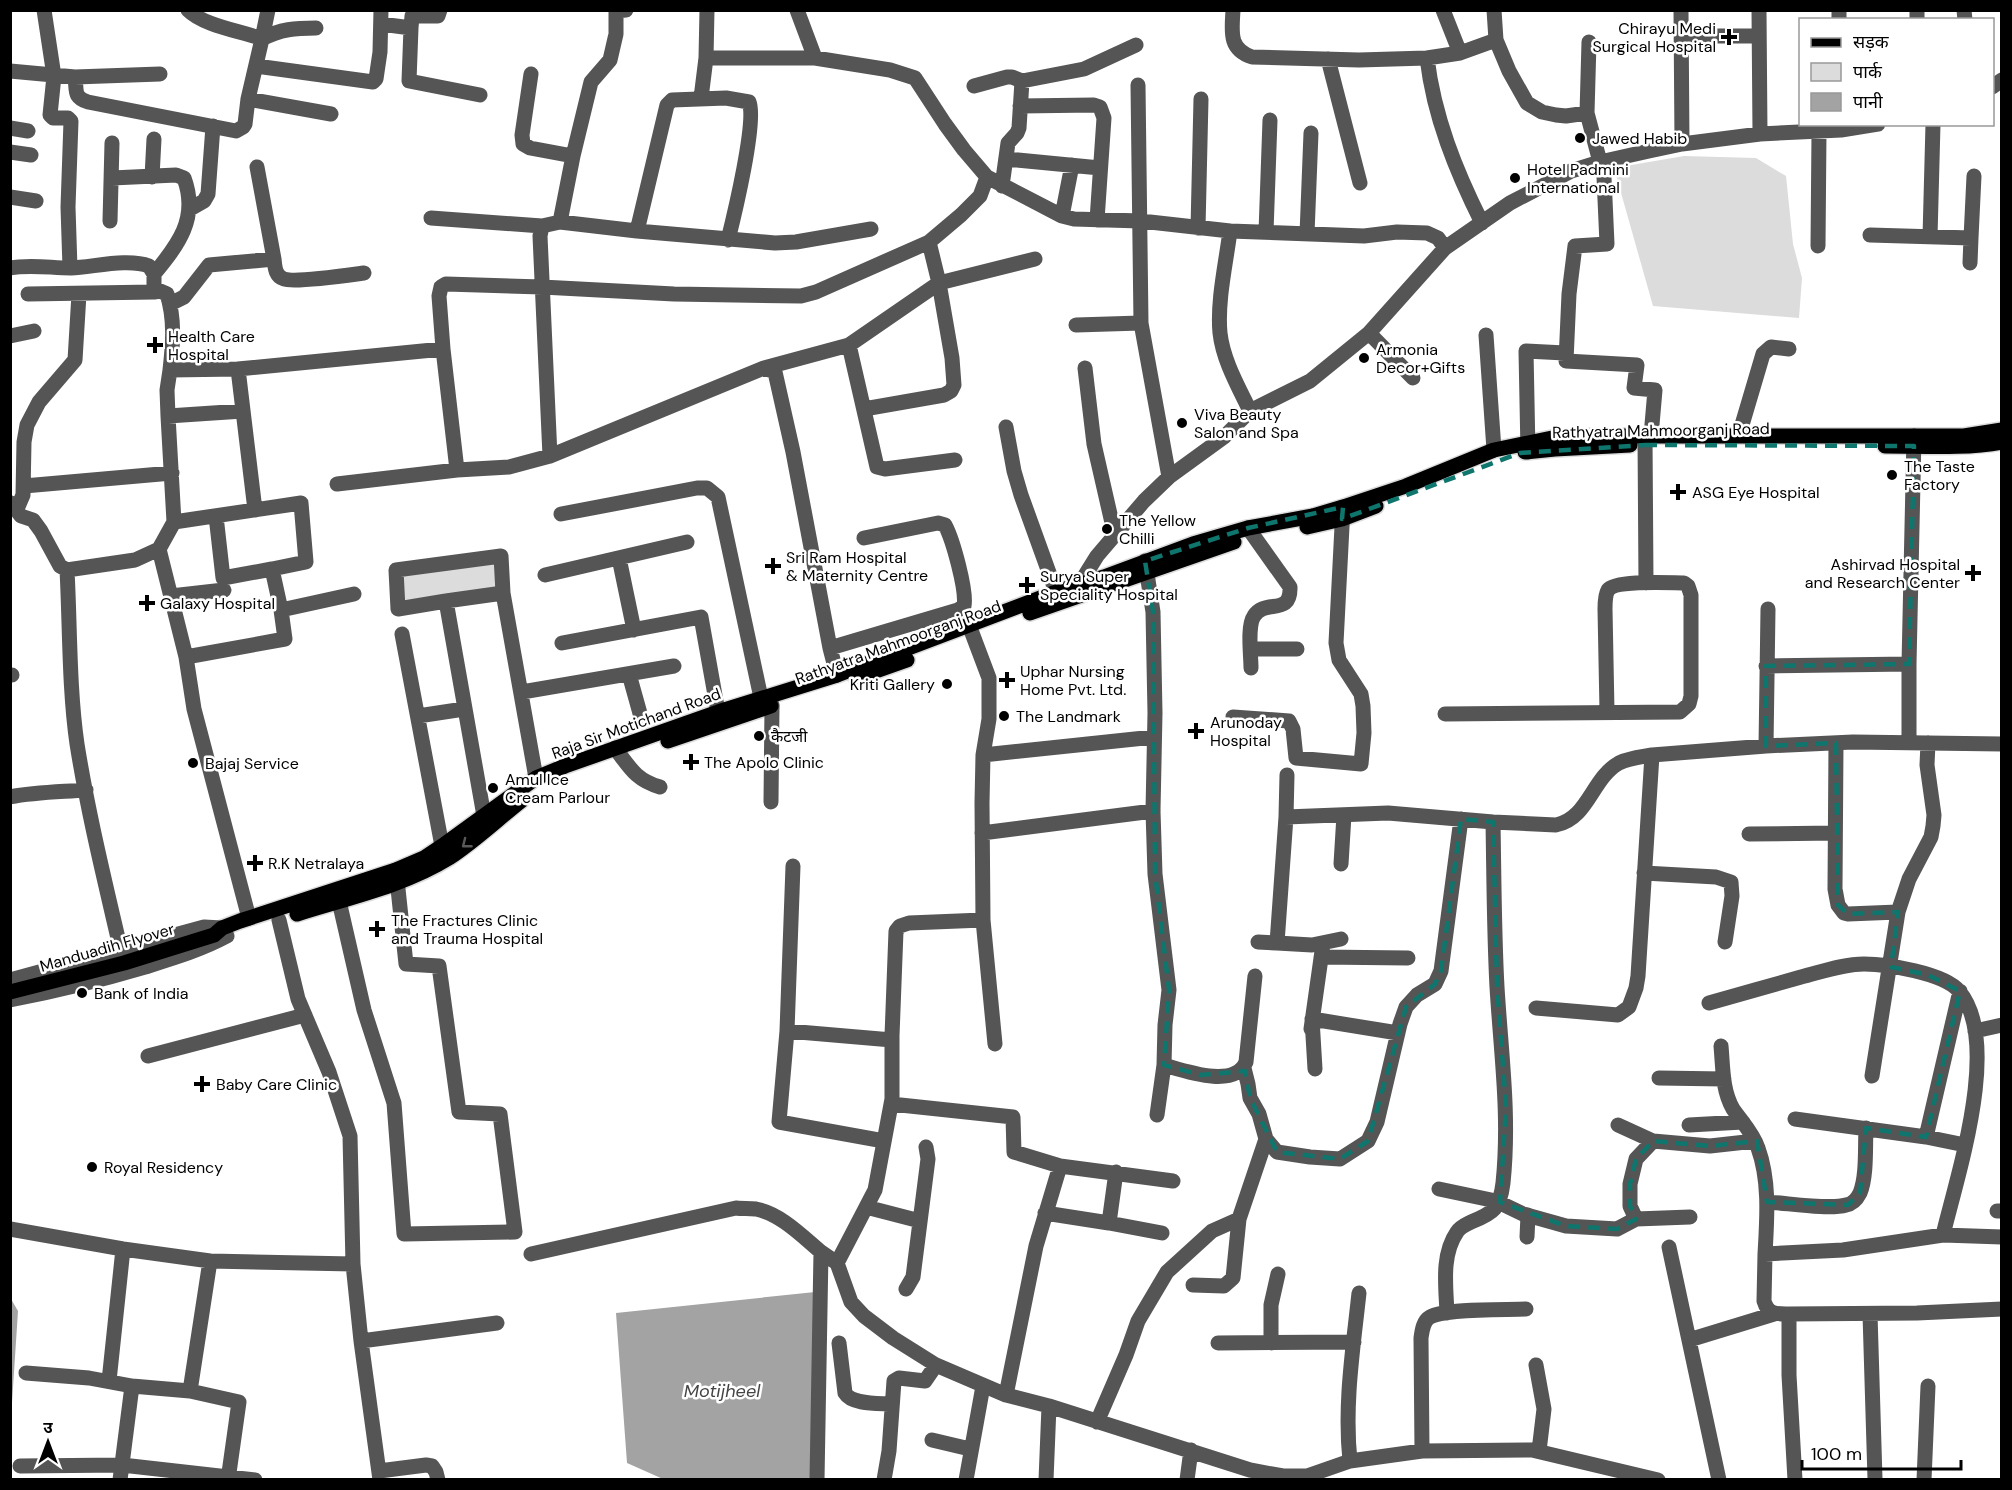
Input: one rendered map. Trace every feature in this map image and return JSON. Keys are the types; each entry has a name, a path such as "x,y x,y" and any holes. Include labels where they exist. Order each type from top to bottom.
{"main road":[{"name":"Rathyatra Mahmoorganj Road","path":"221,933 279,920 339,901 396,876 422,872 449,858 542,786 618,752 706,729 767,702 879,671 971,630 1146,567 1193,544 1313,516 1342,513 1552,438 1914,441 2001,430"},
{"name":"Rathyatra Mahmoorganj Road","path":"1647,439 1738,435 1914,441 1981,446 2001,442"},
{"name":"Rathyatra Mahmoorganj Road","path":"1342,513 1494,450 1528,447"},
{"name":"Raja Sir Motichand Road","path":"221,933 249,918 396,876 442,846 536,778 565,766 618,752 718,712 767,702 837,675 971,630 1056,592 1080,590"},
{"name":"Manduadih Flyover","path":"10,992 124,963 221,933"}],"street":[{"path":"44,10 54,76 51,117 68,118 71,121 68,207 70,268"},
{"path":"188,10 211,23 262,39 274,32 316,28"},
{"path":"75,77 79,99 213,126 241,129 245,124 248,99 268,10"},
{"path":"440,10 438,16 411,16 409,81 480,95"},
{"path":"701,98 706,58 707,10"},
{"path":"1233,10 1232,38 1242,54 1252,57 1427,58 1460,53 1496,40"},
{"path":"1443,10 1460,53"},
{"path":"1494,10 1496,40 1509,71 1527,103 1542,112 1556,115 1587,113"},
{"path":"1681,10 1682,144"},
{"path":"1759,10 1760,134"},
{"path":"560,222 591,82 610,60 616,34 616,11"},
{"path":"798,11 815,58"},
{"path":"256,66 374,81 380,52 381,17 411,28"},
{"path":"1681,36 1759,36"},
{"path":"1589,42 1587,113 1606,196 1607,244 1575,246 1565,353 1566,361 1637,365 1634,388 1655,390 1647,439 1646,583"},
{"path":"974,86 1007,77 1022,81 1084,69 1136,45"},
{"path":"706,58 815,58 890,70 915,78 964,150 987,177 1062,216 1074,219 1141,221 1230,231 1364,236 1397,232 1427,233 1438,238 1445,248"},
{"path":"1427,58 1431,87 1447,144 1482,223"},
{"path":"1328,59 1360,183"},
{"path":"10,71 75,77 160,75"},
{"path":"531,74 522,135 523,144 530,148 573,156"},
{"path":"1002,186 1008,143 1019,128 1022,81"},
{"path":"1138,85 1141,323 1168,477"},
{"path":"637,231 667,105 672,100 726,98 749,102 751,107 743,169 728,240"},
{"path":"248,99 331,114"},
{"path":"1198,228 1201,99"},
{"path":"1020,106 1094,105 1100,107 1104,118 1097,220"},
{"path":"1266,232 1270,120"},
{"path":"190,209 204,201 208,194 213,126"},
{"path":"1930,237 1933,126"},
{"path":"1080,590 1097,556 1144,501 1168,477 1224,437 1250,411 1310,381 1370,333 1445,248 1510,203 1571,171 1600,162 1682,144 1760,134 1819,132 1841,127"},
{"path":"10,128 28,130"},
{"path":"1818,246 1819,132"},
{"path":"1306,234 1311,133"},
{"path":"152,177 154,139"},
{"path":"110,221 112,143"},
{"path":"10,152 31,155"},
{"path":"1007,159 1100,168"},
{"path":"1062,216 1072,165"},
{"path":"257,167 276,273 285,280 364,273"},
{"path":"112,178 176,175 184,178 190,209 177,246 154,274"},
{"path":"1970,263 1974,176"},
{"path":"457,470 443,349 441,286 452,283 674,294 801,296 816,292 929,242 980,196 987,177"},
{"path":"10,197 36,201"},
{"path":"431,218 542,226 560,222 775,243 796,242 872,229"},
{"path":"542,226 540,236 550,456"},
{"path":"1230,231 1220,310 1220,333 1229,365 1250,411"},
{"path":"1870,235 1971,238"},
{"path":"864,409 944,395 951,391 954,385 952,358 939,283 929,242"},
{"path":"170,304 184,297 209,265 273,259"},
{"path":"337,484 457,470 509,467 550,456 764,368 849,345 939,283 1035,259"},
{"path":"10,268 70,268 137,262 149,266 154,274 154,292"},
{"path":"28,294 164,291 170,304 173,342 166,390 174,522 159,549 135,560 67,570 60,566 33,520 15,514 23,495 24,442 27,425 39,402 75,360 79,294"},
{"path":"1076,325 1141,323"},
{"path":"10,336 34,331"},
{"path":"1370,333 1413,378"},
{"path":"1486,335 1494,450"},
{"path":"849,345 877,467 885,470 955,460"},
{"path":"1738,435 1762,354 1771,347 1789,350"},
{"path":"170,370 238,369 443,349"},
{"path":"1528,447 1526,351 1565,353"},
{"path":"764,368 775,372 837,675"},
{"path":"1084,368 1094,444 1115,536"},
{"path":"238,369 255,510"},
{"path":"168,416 243,411"},
{"path":"1006,428 1021,495 1056,592"},
{"path":"1909,742 1914,441"},
{"path":"24,486 172,474"},
{"path":"561,514 697,488 707,488 718,497 767,702 771,802"},
{"path":"174,522 301,503 306,562 223,578 216,516"},
{"path":"1233,717 1289,721 1293,729 1296,758 1361,764 1364,716 1361,694 1339,660 1336,643 1342,513"},
{"path":"830,648 958,610 964,606 965,594 950,535 945,525 938,523 864,538"},
{"path":"1251,531 1290,587 1290,596 1286,603 1260,609 1253,616 1251,668"},
{"path":"544,575 687,542"},
{"path":"159,549 186,657 194,709 249,918"},
{"path":"503,593 398,609 396,570 501,556 503,593 536,778"},
{"path":"619,558 634,630"},
{"path":"1146,567 1153,612 1155,874 1169,990 1164,1065 1156,1115"},
{"path":"186,657 285,639 272,569"},
{"path":"67,570 77,743 121,951"},
{"path":"1445,714 1680,712 1689,704 1691,696 1690,589 1684,584 1646,583 1615,586 1609,589 1606,594 1605,609 1607,711"},
{"path":"171,596 224,590"},
{"path":"281,610 354,594"},
{"path":"446,601 484,816"},
{"path":"1766,746 1768,609"},
{"path":"562,643 701,617 718,712"},
{"path":"971,630 989,678 989,719 983,755 983,920 995,1044"},
{"path":"402,634 442,846"},
{"path":"1251,649 1297,649"},
{"path":"1766,666 1909,664"},
{"path":"522,692 674,666"},
{"path":"629,674 642,717"},
{"path":"418,716 464,709"},
{"path":"983,755 1154,737"},
{"path":"1836,743 1834,889 1838,905 1848,914 1898,912"},
{"path":"1286,817 1388,813 1493,822 1564,824 1573,819 1601,780 1618,764 1629,759 1652,755 1766,746 1836,743 2001,744"},
{"path":"1872,1076 1898,912 1909,879 1930,837 1933,826 1934,815 1927,765 1928,743"},
{"path":"618,752 634,774 646,783 660,787"},
{"path":"1536,1008 1610,1016 1618,1015 1629,1007 1634,998 1637,982 1652,755"},
{"path":"1277,943 1287,775"},
{"path":"10,797 39,792 86,790"},
{"path":"982,833 1153,811"},
{"path":"1341,864 1344,815"},
{"path":"1255,976 1244,1068 1250,1098 1259,1114 1266,1139 1277,1152 1340,1159 1368,1141 1377,1122 1406,1007 1410,1000 1432,987 1441,971 1461,819"},
{"path":"1447,1313 1446,1269 1452,1240 1462,1226 1492,1212 1500,1202 1503,1184 1506,1107 1497,986 1493,822"},
{"path":"1749,834 1835,833"},
{"path":"793,866 787,1031 780,1122 884,1141"},
{"path":"1644,873 1716,877 1731,882 1732,896 1725,942"},
{"path":"339,901 364,1010 394,1103 404,1234 515,1233 500,1114 459,1113 439,966 406,964 396,876"},
{"path":"279,920 298,999 329,1072 350,1136 353,1264 361,1341 380,1475 426,1465 432,1466 438,1479"},
{"path":"837,1263 875,1190 891,1104 896,931 900,926 909,923 983,920"},
{"path":"10,980 204,927 221,933 208,947 130,971 55,991 10,1000"},
{"path":"1322,950 1341,939"},
{"path":"1258,942 1408,958"},
{"path":"1308,1049 1322,950"},
{"path":"1709,1003 1841,967 1864,964 1928,975 1950,983 1960,992 1975,1031 1977,1079 1965,1145 1943,1235"},
{"path":"1926,1137 1960,992"},
{"path":"148,1056 305,1015"},
{"path":"1312,1019 1398,1033"},
{"path":"1312,1019 1315,1069"},
{"path":"1975,1031 2001,1025"},
{"path":"787,1031 892,1040"},
{"path":"1721,1046 1728,1097 1755,1141 1764,1173 1767,1202 1764,1301 1766,1308 1781,1314"},
{"path":"1164,1065 1207,1076 1233,1075 1244,1068"},
{"path":"1659,1078 1724,1079"},
{"path":"891,1104 1013,1117 1014,1152 1060,1166 1173,1181"},
{"path":"1795,1119 1926,1137 1965,1145"},
{"path":"1689,1125 1743,1122"},
{"path":"1618,1125 1653,1142 1710,1146 1755,1141"},
{"path":"1767,1202 1836,1207 1854,1202 1860,1194 1863,1180 1866,1128"},
{"path":"1193,1285 1224,1286 1233,1278 1239,1219 1266,1139"},
{"path":"1636,1219 1630,1206 1630,1184 1636,1159 1653,1142"},
{"path":"906,1289 912,1277 920,1221 928,1159 926,1147"},
{"path":"1006,1395 1036,1246 1060,1166"},
{"path":"1109,1223 1116,1172"},
{"path":"1439,1189 1500,1202 1528,1215 1566,1226 1617,1229 1636,1219 1690,1217"},
{"path":"866,1207 920,1221"},
{"path":"531,1254 736,1208 755,1209 774,1216 793,1228 837,1263 851,1302 864,1316 893,1338 936,1365 1006,1395 1191,1450 1249,1475 1307,1478 1350,1461 1422,1450 1499,1449 1539,1451 1658,1479"},
{"path":"1045,1213 1162,1233"},
{"path":"1527,1237 1528,1215"},
{"path":"1097,1422 1138,1321 1167,1272 1212,1231 1239,1219"},
{"path":"10,1228 123,1249 210,1261 353,1264"},
{"path":"1765,1254 1843,1250 1943,1235 2001,1237"},
{"path":"1669,1247 1719,1479"},
{"path":"109,1381 123,1249"},
{"path":"817,1479 821,1252"},
{"path":"189,1391 210,1261"},
{"path":"1271,1343 1271,1305 1278,1274"},
{"path":"1350,1461 1347,1422 1359,1293"},
{"path":"1422,1450 1422,1329 1425,1321 1430,1317 1447,1313 1526,1309"},
{"path":"1689,1340 1781,1314 1870,1314 2001,1309"},
{"path":"1781,1314 1789,1375 1795,1479"},
{"path":"1870,1314 1875,1479"},
{"path":"361,1341 497,1323"},
{"path":"1218,1343 1354,1342"},
{"path":"839,1343 847,1397 892,1404"},
{"path":"884,1479 889,1451 893,1384 896,1380 924,1382 936,1365"},
{"path":"1536,1365 1544,1409 1539,1451"},
{"path":"26,1373 189,1391 239,1401 228,1478"},
{"path":"121,1472 132,1386"},
{"path":"966,1479 983,1386"},
{"path":"1924,1479 1928,1386"},
{"path":"1046,1479 1049,1406"},
{"path":"932,1440 970,1449"},
{"path":"1187,1479 1191,1450"},
{"path":"20,1466 255,1479"},
{"path":"1870,1479 1884,1479"}],"highlighted area":[{"path":"1645,445 1914,446 1909,664 1766,666 1766,746 1836,743 1838,905 1848,914 1898,912 1891,967 1928,975 1960,991 1926,1137 1866,1128 1860,1193 1848,1205 1767,1202 1757,1141 1710,1146 1653,1141 1636,1159 1630,1184 1630,1206 1636,1219 1617,1229 1566,1226 1500,1202 1506,1107 1497,986 1493,822 1461,819 1441,971 1435,984 1406,1007 1368,1141 1340,1159 1277,1152 1250,1098 1245,1071 1201,1075 1164,1065 1169,990 1155,874 1153,612 1145,561 1248,528 1343,507 1342,519 1520,453"}],"green space":[{"path":"1684,156 1756,158 1786,176 1793,244 1802,278 1799,318 1653,306 1614,168"},
{"path":"496,557 499,589 398,605 400,569"}],"water":[{"name":"Motijheel","path":"815,1292 810,1479 663,1479 627,1463 616,1313"},
{"path":"11,1299 18,1311 11,1418"}],"place":[{"name":"Chirayu Medi Surgical Hospital","path":"1729,37"},
{"name":"Jawed Habib","path":"1580,138"},
{"name":"Hotel Padmini International","path":"1515,178"},
{"name":"Health Care Hospital","path":"155,345"},
{"name":"Armonia Decor+Gifts","path":"1364,358"},
{"name":"Viva Beauty Salon and Spa","path":"1182,423"},
{"name":"The Taste Factory","path":"1892,475"},
{"name":"ASG Eye Hospital","path":"1678,492"},
{"name":"The Yellow Chilli","path":"1107,529"},
{"name":"Sri Ram Hospital & Maternity Centre","path":"773,566"},
{"name":"Ashirvad Hospital and Research Center","path":"1973,573"},
{"name":"Surya Super Speciality Hospital","path":"1027,585"},
{"name":"Galaxy Hospital","path":"147,603"},
{"name":"Uphar Nursing Home Pvt. Ltd.","path":"1007,680"},
{"name":"Kriti Gallery","path":"947,684"},
{"name":"The Landmark","path":"1004,716"},
{"name":"Arunoday Hospital","path":"1196,731"},
{"name":"कैटजी","path":"759,736"},
{"name":"The Apolo Clinic","path":"691,762"},
{"name":"Bajaj Service","path":"193,763"},
{"name":"Amul Ice Cream Parlour","path":"493,788"},
{"name":"R.K Netralaya","path":"255,863"},
{"name":"The Fractures Clinic and Trauma Hospital","path":"377,929"},
{"name":"Bank of India","path":"82,993"},
{"name":"Baby Care Clinic","path":"202,1084"},
{"name":"Royal Residency","path":"92,1167"}]}
